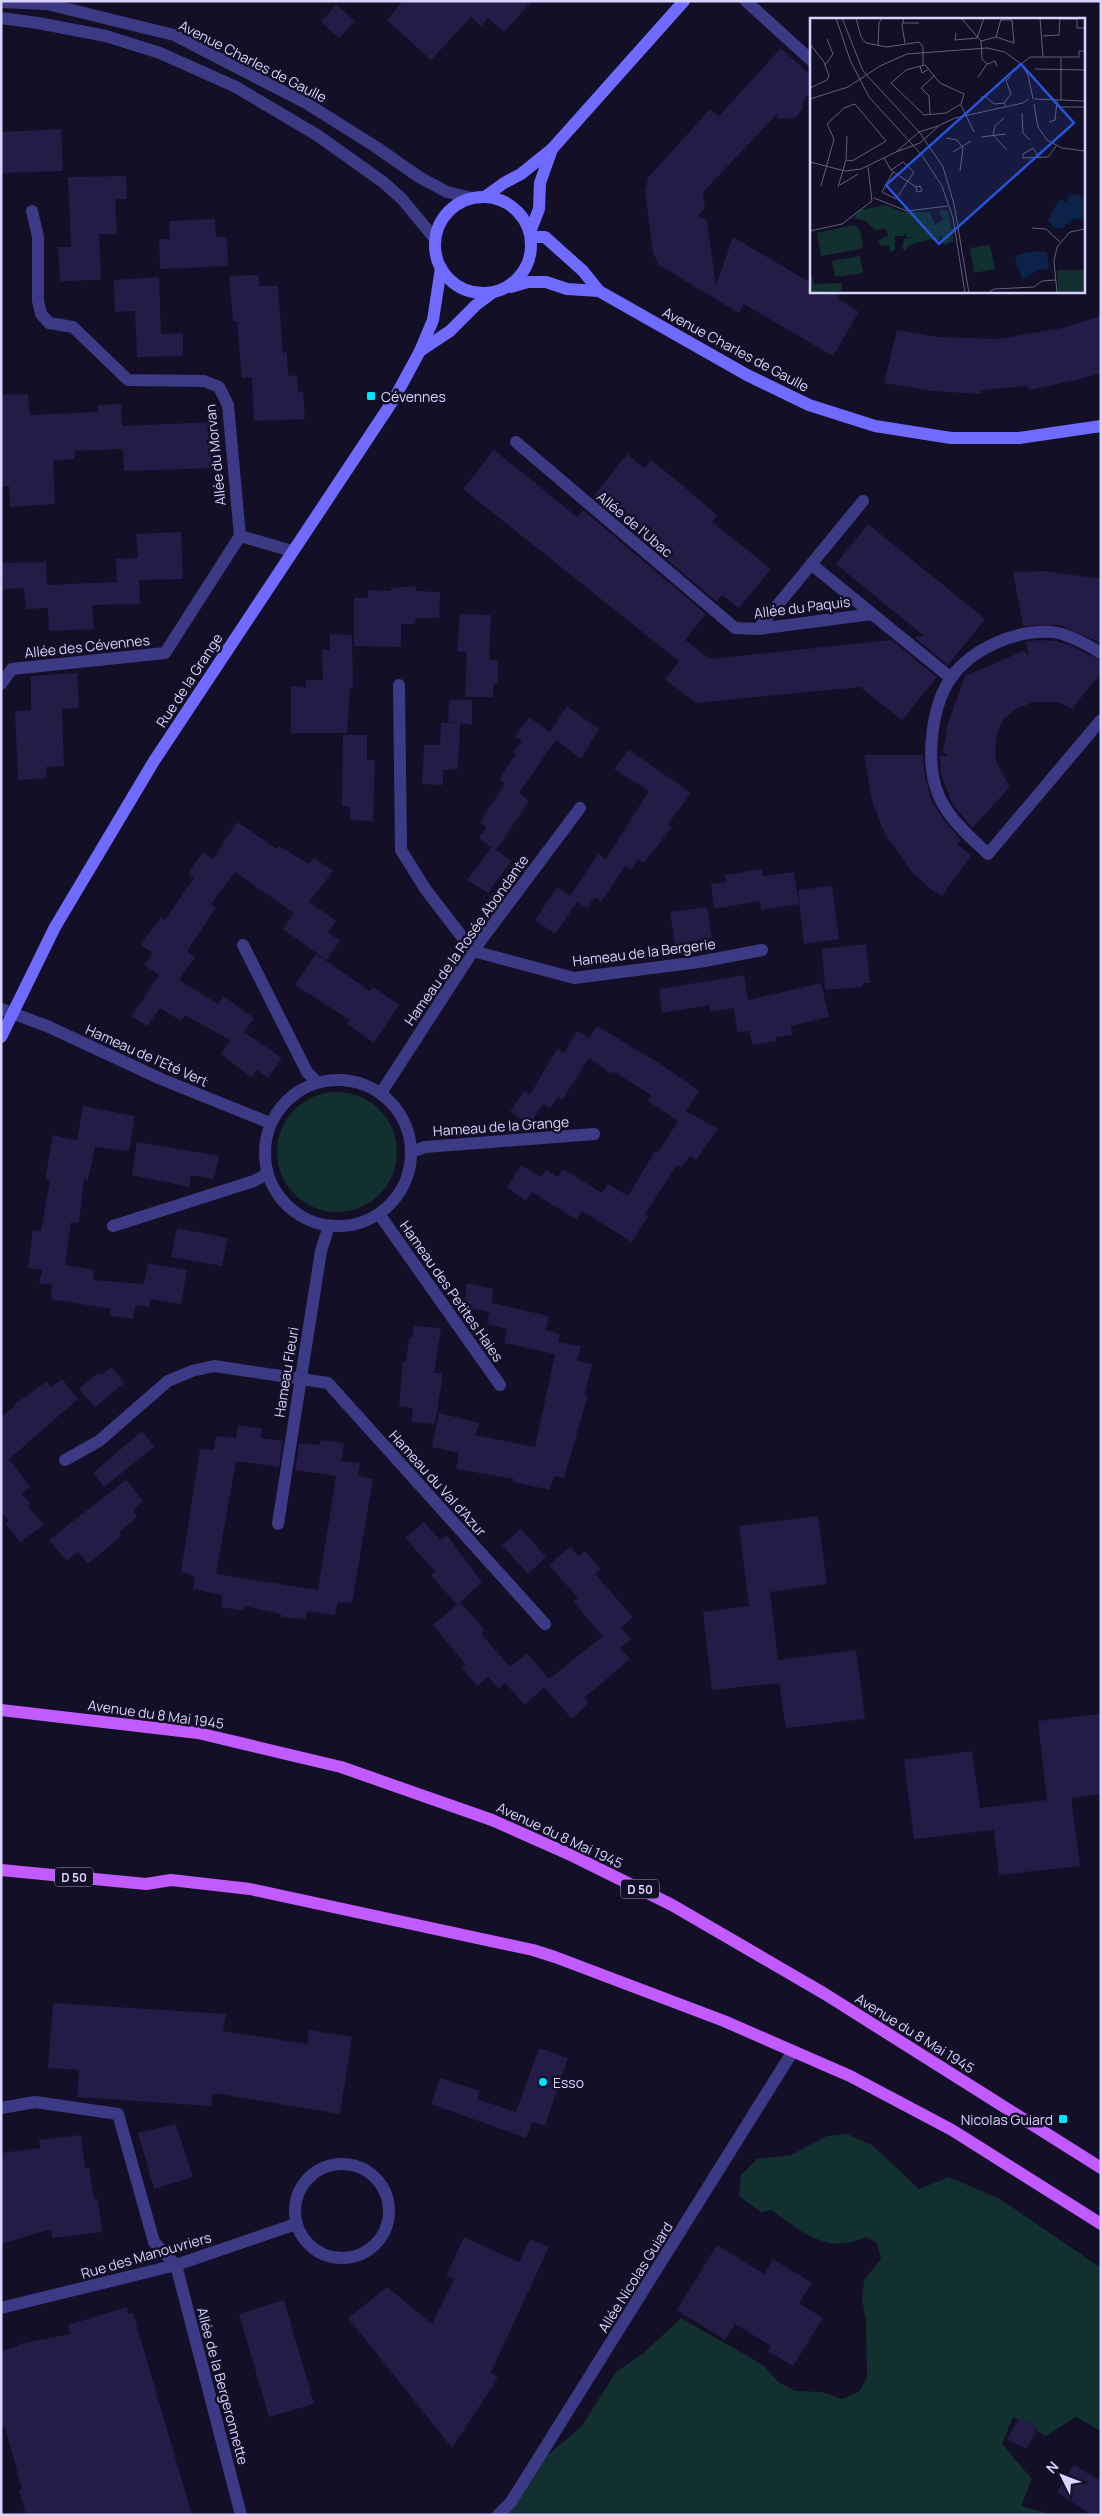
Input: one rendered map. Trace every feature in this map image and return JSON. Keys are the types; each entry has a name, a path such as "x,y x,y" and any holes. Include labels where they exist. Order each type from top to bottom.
{"main road":[{"name":"Avenue du 8 Mai 1945","path":"1,1710 198,1733 341,1767 492,1820 573,1856 672,1905 825,1994 1101,2168"},
{"name":"D 50","path":"1,1870 146,1884 171,1880 250,1889 532,1950 614,1978 724,2021 850,2076 952,2130 1101,2224"}],"street":[{"path":"486,196 504,183 522,174 552,149 684,1"},
{"path":"746,1 810,59"},
{"name":"Avenue Charles de Gaulle","path":"1,2 47,4 174,35 306,103 376,147 419,177 447,192 472,198"},
{"path":"1,18 106,36 160,53 236,87 317,135 384,182 402,199 435,239"},
{"path":"530,235 539,209 540,183 552,149"},
{"path":"486,196 513,206 524,218 530,235 532,250 527,266 518,278 506,288 492,293 476,293 461,288 450,280 441,268 436,254 435,239 439,225 447,213 458,204 472,198 486,196"},
{"name":"Allée du Morvan","path":"32,210 38,237 38,301 41,314 49,323 73,328 128,380 204,381 219,387 228,405 240,536"},
{"name":"Avenue Charles de Gaulle","path":"530,235 545,237 583,271 599,291 780,392 809,405 859,421 908,432 951,438 1019,438 1101,426"},
{"name":"Rue de la Grange","path":"1,1037 6,1010 154,761 394,399 420,351 433,320 441,268"},
{"name":"Avenue Charles de Gaulle","path":"506,288 528,282 546,282 567,289 599,291"},
{"name":"Rue de la Grange","path":"420,351 450,331 476,305 492,293"},
{"name":"Allée de l'Ubac","path":"516,442 735,628"},
{"path":"758,628 864,501"},
{"path":"240,536 292,551"},
{"name":"Allée des Cévennes","path":"1,684 12,669 165,653 240,536"},
{"name":"Allée du Paquis","path":"811,564 951,678"},
{"name":"Allée du Paquis","path":"735,628 758,628 872,614"},
{"path":"1101,652 1052,632 1010,637 977,652 951,678 933,720 931,756 936,789 954,820 988,854 1101,720"},
{"path":"399,685 401,850 426,890 473,951"},
{"name":"Hameau de la Rosée Abondante","path":"381,1093 473,951 580,808"},
{"path":"243,946 307,1072 317,1082"},
{"name":"Hameau de la Bergerie","path":"473,951 574,978 699,962 762,950"},
{"name":"Hameau de l'Eté Vert","path":"6,1010 161,1079 270,1123"},
{"path":"339,1079 361,1083 381,1093 397,1109 408,1130 411,1152 405,1181 396,1197 379,1214 364,1222 346,1226 329,1226 308,1220 290,1209 276,1193 267,1174 264,1148 270,1123 282,1105 298,1091 317,1082 339,1079"},
{"name":"Hameau de la Grange","path":"411,1152 425,1146 594,1134"},
{"path":"113,1226 254,1181 267,1174"},
{"name":"Hameau des Petites Haies","path":"379,1214 500,1385"},
{"name":"Hameau Fleuri","path":"278,1524 299,1379 321,1250 329,1226"},
{"name":"Hameau du Val d'Azur","path":"65,1460 99,1441 168,1381 192,1371 214,1366 328,1383 545,1624"},
{"name":"Allée Nicolas Guiard","path":"498,2515 511,2502 793,2051"},
{"path":"1,2108 35,2102 118,2114 154,2242 176,2264"},
{"path":"343,2163 365,2169 382,2183 390,2204 387,2228 374,2247 352,2258 328,2257 308,2245 296,2224 295,2202 304,2182 322,2168 343,2163"},
{"name":"Rue des Manouvriers","path":"1,2308 176,2264 296,2224"},
{"name":"Allée de la Bergeronnette","path":"176,2264 241,2515"}],"green space":[{"path":"337,1092 349,1093 360,1097 370,1102 379,1110 387,1119 392,1129 396,1140 396,1164 392,1175 387,1185 379,1194 370,1202 360,1207 349,1211 337,1212 325,1211 314,1207 304,1202 295,1194 287,1185 282,1175 278,1164 277,1152 278,1140 282,1129 287,1119 295,1110 304,1102 314,1097 325,1093"},
{"path":"847,2134 872,2145 919,2189 949,2177 1000,2199 1101,2268 1101,2431 1076,2417 1046,2436 1013,2417 1002,2444 1032,2479 1021,2506 1055,2515 502,2515 537,2464 581,2427 616,2372 645,2352 681,2318 763,2365 778,2382 795,2391 823,2392 842,2399 860,2391 867,2377 866,2321 862,2299 864,2280 881,2259 877,2243 866,2237 852,2242 827,2242 805,2233 771,2210 761,2212 739,2196 741,2175 757,2159 791,2155 827,2136"}],"building":[{"path":"403,1 532,1 504,32 488,18 481,26 471,17 431,60 387,20"},
{"path":"336,5 355,21 339,38 321,22"},
{"path":"781,48 810,75 810,93 803,100 803,108 795,118 776,119 778,113 703,192 705,208 698,216 707,221 716,286 733,237 810,282 810,292 837,292 840,300 859,312 833,356 744,304 739,313 659,265 653,253 645,191 648,178 710,109 719,116"},
{"path":"61,129 63,171 1,173 1,132"},
{"path":"126,176 127,199 115,199 117,234 99,234 101,280 60,281 58,247 71,247 68,177"},
{"path":"215,219 216,237 227,237 228,266 160,269 159,239 170,239 169,221"},
{"path":"259,275 259,286 278,286 283,353 287,352 288,376 297,375 298,392 303,392 305,419 254,421 252,377 242,378 237,321 233,321 229,276"},
{"path":"159,277 161,334 183,333 183,356 137,357 135,311 115,312 114,280"},
{"path":"1101,316 1101,373 1029,390 1028,386 981,390 981,394 932,391 884,383 897,330 938,337 997,339 1062,328"},
{"path":"28,394 30,415 98,412 98,405 121,404 122,426 215,422 217,468 124,471 123,449 75,451 75,459 53,461 55,504 10,507 9,486 1,486 1,395"},
{"path":"494,450 577,517 583,510 706,614 685,640 710,659 891,640 937,677 902,720 860,687 696,703 665,679 679,661 463,489"},
{"path":"627,454 644,468 651,460 717,515 712,522 771,569 739,608 722,595 717,602 593,497"},
{"path":"868,524 985,619 948,665 914,637 924,636 836,564"},
{"path":"181,532 183,579 139,580 140,604 92,605 94,629 49,631 48,608 26,609 24,588 3,589 2,563 46,562 47,585 117,582 116,559 138,558 136,534"},
{"path":"1044,571 1101,579 1101,643 1060,625 1023,626 1013,572"},
{"path":"416,586 416,591 440,592 439,618 416,618 415,624 401,624 401,647 354,646 354,598 368,598 368,590 391,591 391,588"},
{"path":"460,614 491,615 489,660 498,660 498,684 493,684 493,697 465,697 467,652 457,651"},
{"path":"330,634 352,635 353,688 350,688 347,733 291,733 291,686 306,687 306,680 323,680 322,650 330,650"},
{"path":"1038,640 1056,641 1074,647 1101,661 1101,672 1072,709 1058,702 1033,702 1016,709 1003,720 997,733 995,754 997,764 1010,787 972,828 952,803 941,774 940,756 948,756 943,752 948,723 965,676 1023,651 1029,655 1026,642"},
{"path":"77,673 79,708 62,709 64,766 46,767 47,778 18,780 15,711 31,710 31,676"},
{"path":"449,700 472,700 472,725 460,723 458,769 443,770 443,785 422,784 424,745 440,745 441,723 456,723 448,722"},
{"path":"567,706 599,729 581,759 556,740 519,793 529,801 496,850 479,838 486,827 480,822 505,784 499,779 516,754 513,752 522,741 515,737 529,717 550,732"},
{"path":"343,735 367,735 367,760 375,760 373,821 350,820 350,807 342,806"},
{"path":"629,750 691,793 668,824 672,827 644,863 638,859 631,870 625,866 601,902 595,897 587,908 577,902 555,934 535,920 557,887 570,896 598,854 606,859 649,791 614,769"},
{"path":"864,755 923,755 925,777 932,802 961,840 957,844 971,855 942,896 930,889 912,872 885,834 872,801"},
{"path":"237,822 277,849 279,846 309,864 314,858 333,871 309,902 336,921 328,932 340,941 326,960 283,929 294,913 235,872 211,904 216,908 187,951 195,957 179,980 218,1004 223,996 254,1018 244,1032 282,1058 268,1078 257,1070 251,1077 221,1054 230,1040 185,1015 181,1021 160,1008 147,1026 132,1016 159,975 144,965 153,953 141,945 161,917 165,920 194,878 188,873 203,852 213,859"},
{"path":"492,847 511,861 488,893 467,880"},
{"path":"762,869 763,876 794,872 799,904 761,910 760,901 714,909 711,884 726,882 725,875"},
{"path":"832,886 839,939 804,944 798,890"},
{"path":"707,907 712,938 675,945 670,912"},
{"path":"866,944 870,983 862,983 862,987 825,990 822,949"},
{"path":"316,954 370,991 373,987 399,1005 374,1043 347,1024 350,1020 295,985"},
{"path":"744,975 748,1000 821,983 829,1017 791,1026 792,1035 776,1037 776,1041 753,1045 749,1031 737,1032 734,1008 710,1012 709,1005 662,1013 659,989"},
{"path":"597,1026 662,1065 699,1091 686,1111 718,1129 696,1160 690,1156 681,1168 677,1165 645,1214 648,1216 632,1242 582,1211 577,1220 532,1192 526,1201 507,1187 521,1165 541,1177 546,1170 558,1177 563,1169 602,1193 608,1184 628,1196 655,1151 658,1153 678,1121 648,1101 651,1095 613,1071 611,1074 589,1058 562,1100 558,1097 550,1108 543,1104 530,1124 510,1112 524,1091 530,1095 557,1049 564,1053 577,1031 589,1038"},
{"path":"83,1106 135,1116 129,1151 95,1147 88,1180 84,1179 79,1223 71,1222 65,1265 94,1270 93,1280 144,1284 148,1263 187,1270 181,1304 151,1299 149,1307 136,1305 133,1319 110,1316 111,1309 51,1299 52,1285 39,1283 42,1270 28,1268 33,1230 41,1231 50,1180 45,1179 53,1135 77,1140"},
{"path":"137,1142 219,1156 214,1179 191,1175 189,1187 132,1175"},
{"path":"177,1228 228,1238 222,1266 171,1257"},
{"path":"467,1283 493,1289 492,1303 549,1316 546,1330 560,1334 558,1342 581,1346 577,1361 592,1364 585,1395 588,1395 564,1478 554,1476 550,1490 513,1482 514,1479 456,1469 459,1453 432,1447 439,1413 479,1423 475,1435 535,1447 555,1354 504,1343 507,1329 487,1324 489,1312 464,1307"},
{"path":"414,1326 441,1328 434,1373 443,1373 435,1424 412,1422 413,1408 399,1406 403,1362 406,1362 409,1338 412,1338"},
{"path":"112,1367 124,1383 95,1407 79,1389 98,1373 101,1375"},
{"path":"62,1379 78,1399 9,1459 30,1487 22,1494 30,1504 28,1506 44,1525 20,1542 5,1523 9,1520 1,1512 1,1417 46,1382 51,1387"},
{"path":"238,1425 262,1429 260,1438 283,1441 279,1467 236,1461 216,1574 318,1590 336,1476 295,1470 299,1443 319,1445 320,1440 344,1443 341,1461 360,1463 358,1476 373,1479 352,1603 338,1602 335,1615 307,1611 305,1619 281,1617 281,1614 244,1606 243,1611 221,1607 222,1595 193,1589 195,1576 181,1572 200,1449 214,1450 216,1436 236,1438"},
{"path":"142,1431 154,1447 104,1487 93,1473"},
{"path":"126,1480 143,1501 133,1511 137,1517 119,1532 121,1536 88,1564 78,1552 67,1561 49,1540"},
{"path":"818,1516 827,1584 770,1592 778,1660 856,1650 865,1719 786,1728 779,1683 712,1690 703,1612 749,1606 739,1526"},
{"path":"424,1522 440,1540 447,1535 482,1582 457,1605 431,1575 435,1571 405,1538"},
{"path":"521,1529 546,1557 528,1574 502,1545"},
{"path":"570,1547 579,1556 585,1551 601,1569 595,1574 633,1617 621,1628 631,1639 620,1648 630,1659 584,1698 589,1703 572,1719 544,1687 525,1705 505,1683 499,1688 488,1677 477,1686 462,1668 466,1665 433,1625 460,1602 485,1630 481,1634 510,1667 527,1653 549,1679 603,1636 573,1602 578,1598 549,1565"},
{"path":"1101,1714 1101,1794 1071,1798 1080,1866 999,1875 994,1830 914,1839 904,1760 972,1751 980,1808 1047,1800 1038,1721"},
{"path":"53,2003 226,2014 223,2031 307,2044 309,2030 352,2037 340,2114 213,2093 211,2106 77,2097 79,2070 48,2068"},
{"path":"539,2048 568,2058 545,2126 532,2122 526,2138 431,2104 440,2078 480,2091 477,2099 516,2112"},
{"path":"176,2124 193,2177 154,2189 138,2133"},
{"path":"81,2135 85,2168 89,2167 94,2199 98,2199 102,2232 52,2238 51,2229 1,2244 1,2153 40,2148 39,2140"},
{"path":"464,2237 519,2262 530,2239 549,2247 491,2372 498,2378 452,2448 348,2318 387,2287 432,2324 454,2279 446,2276"},
{"path":"717,2245 764,2274 773,2259 812,2283 799,2303 823,2318 793,2366 768,2351 771,2346 735,2324 725,2340 677,2310"},
{"path":"284,2300 314,2404 269,2417 239,2314"},
{"path":"127,2307 128,2314 133,2313 192,2515 26,2515 19,2490 22,2489 5,2427 1,2428 1,2351 19,2346 19,2344 71,2334 68,2325"},
{"path":"1020,2417 1038,2428 1026,2449 1007,2439"},
{"path":"1074,2465 1101,2481 1101,2515 1092,2515 1057,2492"}],"place":[{"name":"Cévennes","path":"371,396"},
{"name":"Esso","path":"543,2082"},
{"name":"Nicolas Guiard","path":"1063,2119"}]}
